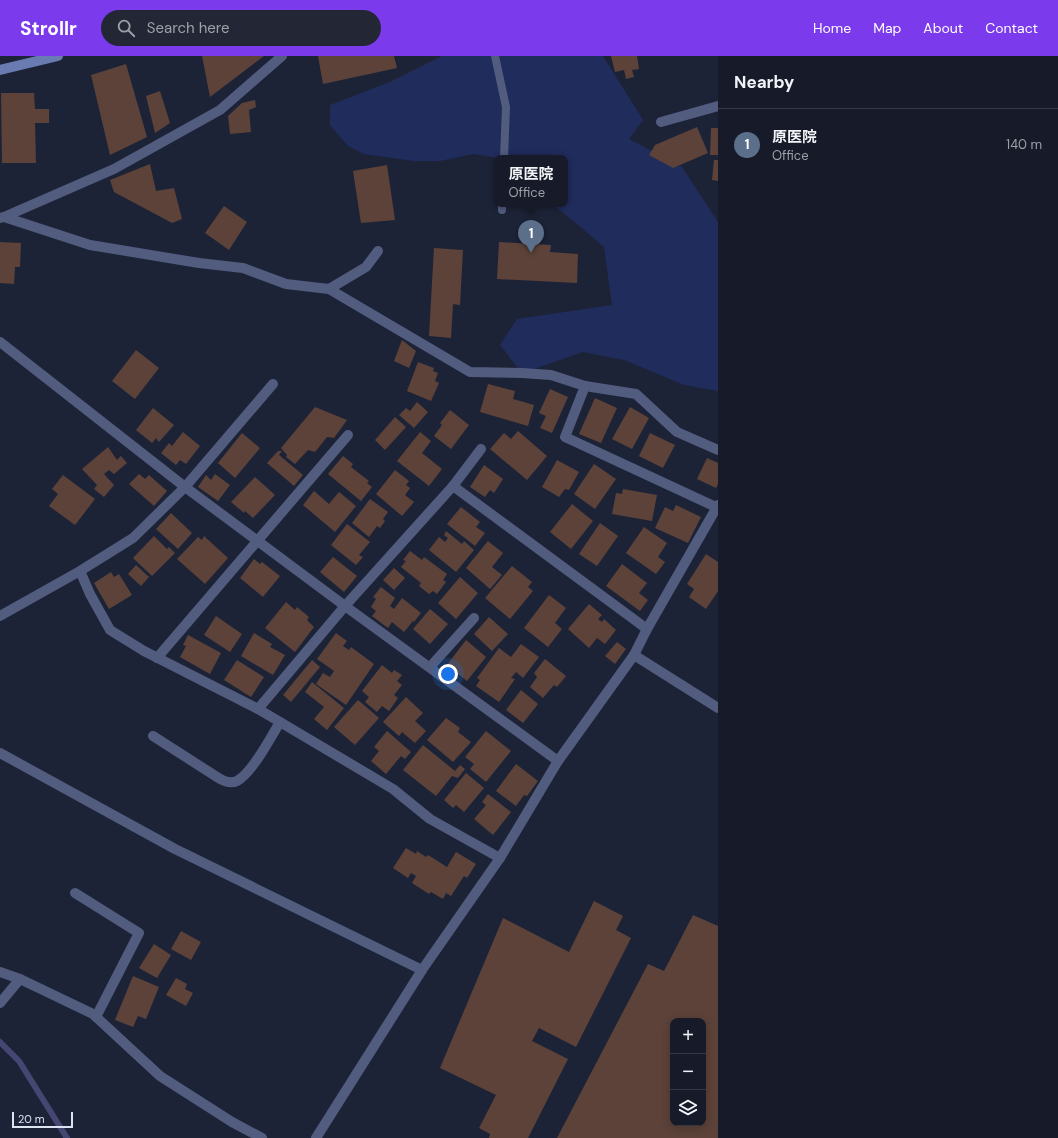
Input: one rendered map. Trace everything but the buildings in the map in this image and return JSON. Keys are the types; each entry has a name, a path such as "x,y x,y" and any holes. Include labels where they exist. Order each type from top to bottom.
{"main road":[{"path":"0,70 58,56"}],"street":[{"path":"2,217 114,169 220,110 282,56"},
{"path":"661,122 718,106"},
{"path":"2,217 90,245 199,263 243,268 286,284 329,289 470,372 551,375 585,386 636,394 677,432 718,450"},
{"path":"329,289 366,267 378,251"},
{"path":"0,342 185,487 558,760"},
{"path":"0,616 80,571 134,538 185,487 273,384"},
{"path":"316,1138 422,970 500,858 558,760 634,656 647,629 717,506 565,438 585,386"},
{"path":"157,658 348,435"},
{"path":"258,710 346,606 452,486 481,449"},
{"path":"452,486 647,629"},
{"path":"80,571 90,594 110,630 144,652 280,722 393,789 430,819 500,858"},
{"path":"430,667 474,618"},
{"path":"634,656 718,708"},
{"path":"152,736 224,782 236,782 247,773 280,722"},
{"path":"0,753 175,849 422,970"},
{"path":"75,893 139,933 96,1016"},
{"path":"0,972 20,979 93,1014 160,1076 232,1122 262,1138"},
{"path":"0,1003 20,979"}],"lane":[{"path":"495,56 506,107 504,155"}],"shaded area":[{"path":"442,56 603,56 643,120 629,139 682,167 718,222 718,391 684,385 624,360 583,352 522,373 500,345 517,319 612,305 604,247 556,207 568,207 568,155 494,155 494,157 473,154 440,161 414,161 364,154 348,146 330,125 330,105 390,82"}],"waterway":[{"path":"0,1042 19,1061 67,1138"}],"place":[{"name":"原医院","path":"531,253"}]}
